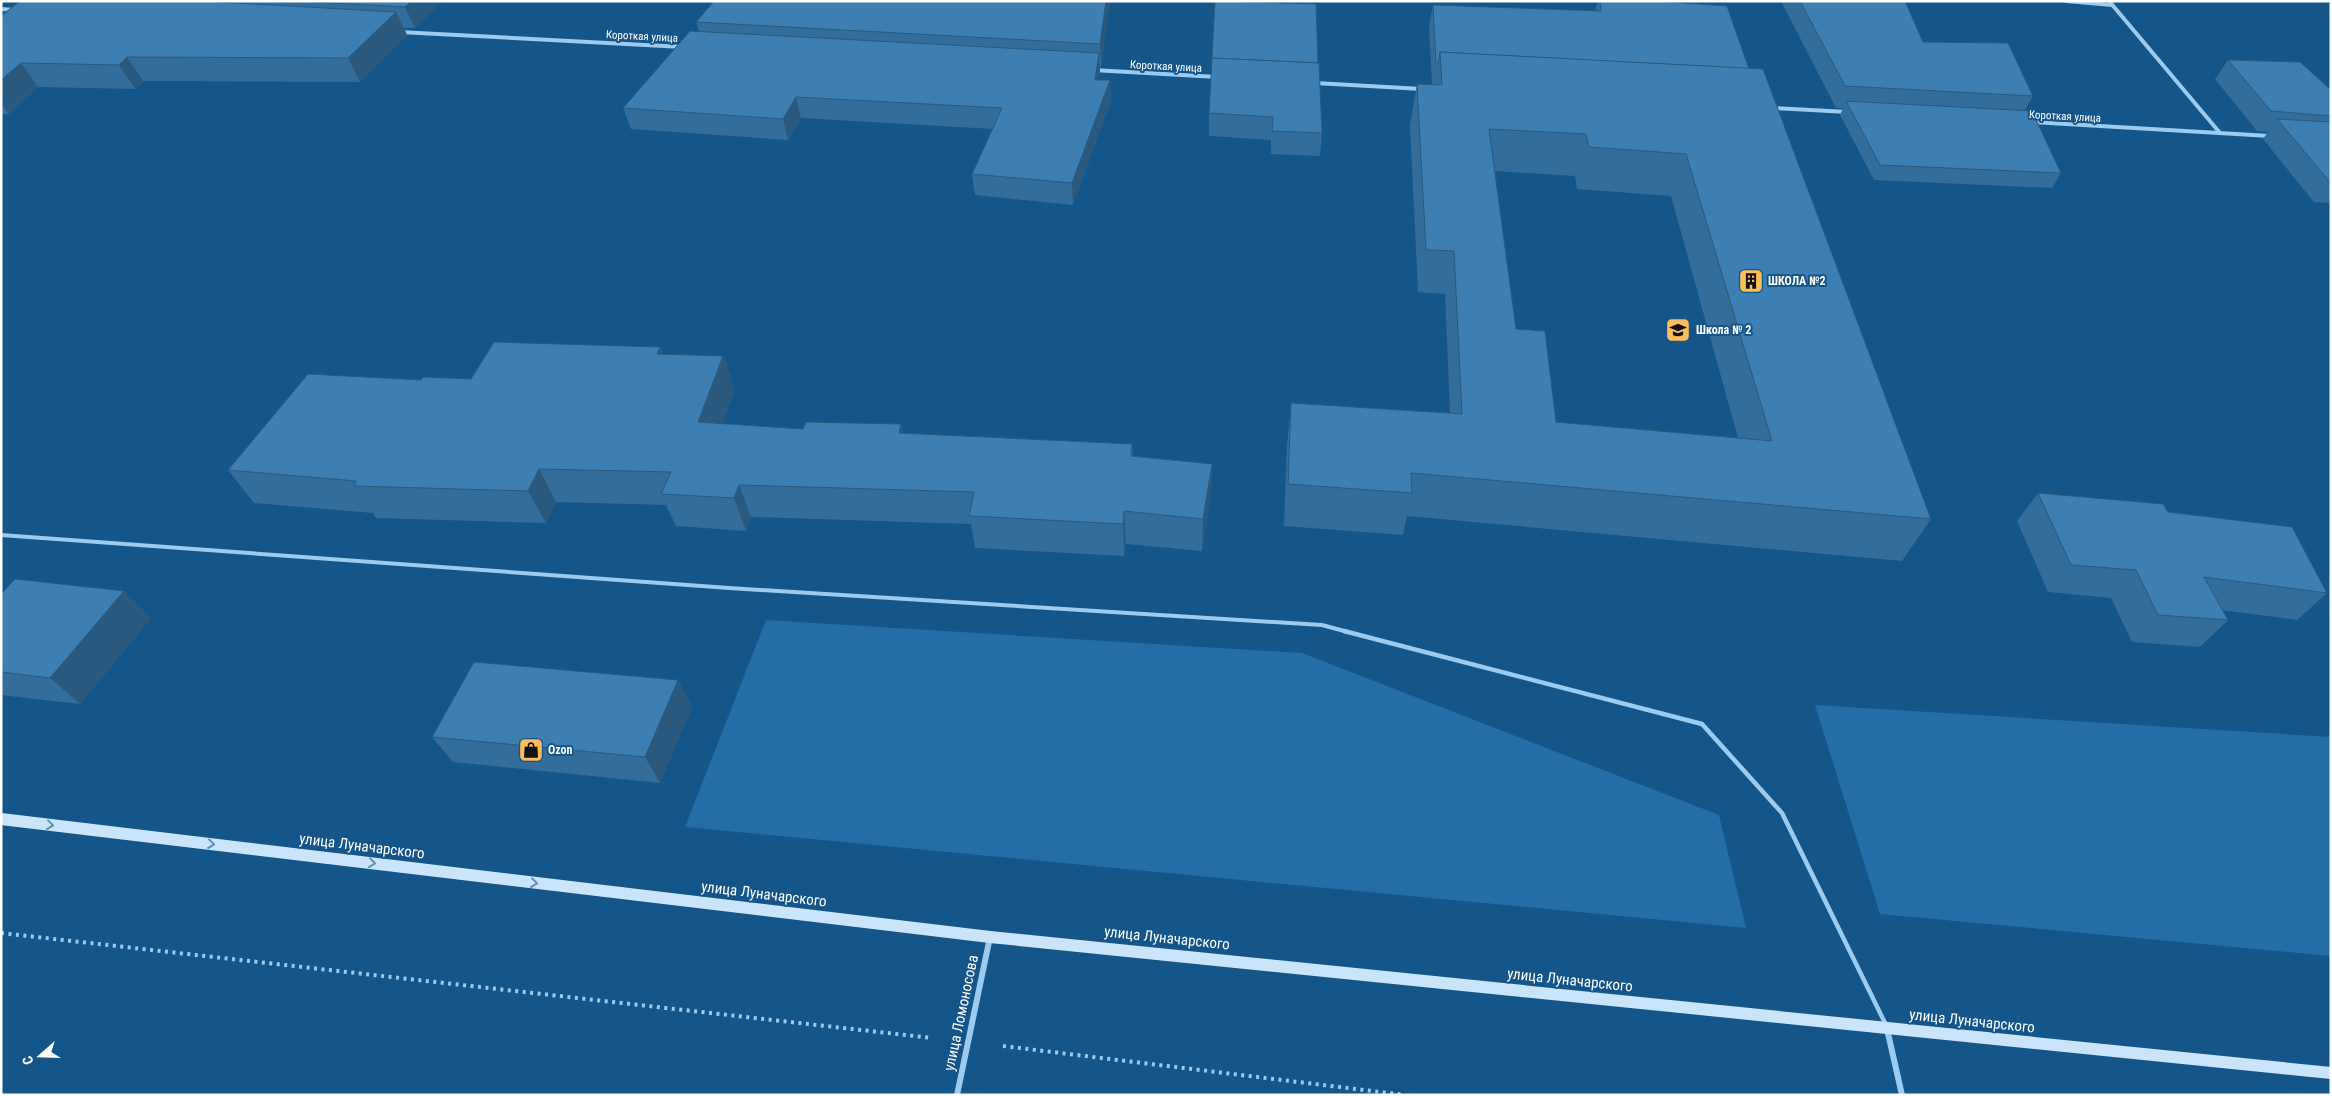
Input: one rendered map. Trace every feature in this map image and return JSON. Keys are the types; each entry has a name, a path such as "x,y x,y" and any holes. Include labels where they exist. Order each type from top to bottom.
{"main road":[{"name":"улица Луначарского","path":"1,819 990,937 2331,1073"}],"street":[{"path":"2066,1 2111,3 2220,133"},
{"path":"1,10 21,11"},
{"name":"Короткая улица","path":"389,31 688,48"},
{"name":"Короткая улица","path":"1086,70 1225,78"},
{"path":"1305,82 1424,89"},
{"path":"1763,108 1852,112"},
{"name":"Короткая улица","path":"2021,122 2276,136"},
{"name":"улица Ломоносова","path":"957,1095 990,937"},
{"path":"1887,1028 1902,1095"}],"lane":[{"path":"1,536 729,588 1322,625 1683,719 1702,724 1782,813 1887,1028"}],"path":[{"path":"1,932 968,1042 1405,1095"}],"shaded area":[{"path":"766,620 1302,653 1719,815 1746,928 685,827"},
{"path":"1815,705 2331,737 2331,956 1880,914"}],"building":[{"path":"20,1 201,1 396,12 348,58 127,57 119,65 21,63 1,80 1,16"},
{"path":"295,1 411,1 405,7"},
{"path":"714,1 1106,1 1100,44 696,22"},
{"path":"1215,1 1316,4 1318,63 1212,58"},
{"path":"1600,1 1655,1 1727,6 1749,69 1440,52 1438,64 1436,63 1433,5 1601,11"},
{"path":"1800,1 1905,1 1923,42 2008,43 2033,96 1845,86"},
{"path":"690,31 1099,53 1095,80 1110,80 1072,183 972,174 1002,108 796,97 783,119 623,108"},
{"path":"1440,52 1763,69 1931,519 1411,473 1412,493 1288,484 1291,403 1462,414 1454,251 1426,250 1417,84 1442,85","holes":["1489,129 1586,134 1589,147 1686,154 1772,441 1556,422 1545,331 1516,329"]},
{"path":"1212,58 1319,63 1322,133 1272,131 1273,117 1209,113"},
{"path":"2228,60 2300,62 2331,90 2331,116 2271,111"},
{"path":"1846,101 2032,111 2061,173 1880,165"},
{"path":"2277,119 2331,122 2331,182 2330,182"},
{"path":"494,342 660,347 657,354 723,356 698,422 803,429 806,422 901,424 899,433 1132,444 1131,456 1212,464 1203,519 1124,511 1123,524 969,516 974,492 739,485 734,498 661,494 671,472 539,469 528,491 354,486 356,481 228,470 308,374 421,380 423,377 471,379"},
{"path":"2038,493 2163,504 2168,512 2292,527 2327,593 2204,577 2228,620 2158,615 2136,570 2071,565"},
{"path":"15,579 124,591 50,678 1,672 1,594"},
{"path":"474,662 678,680 645,757 432,737"}],"place":[{"name":"ШКОЛА №2","path":"1751,281"},
{"name":"Школа № 2","path":"1678,330"},
{"name":"Ozon","path":"531,750"}]}
